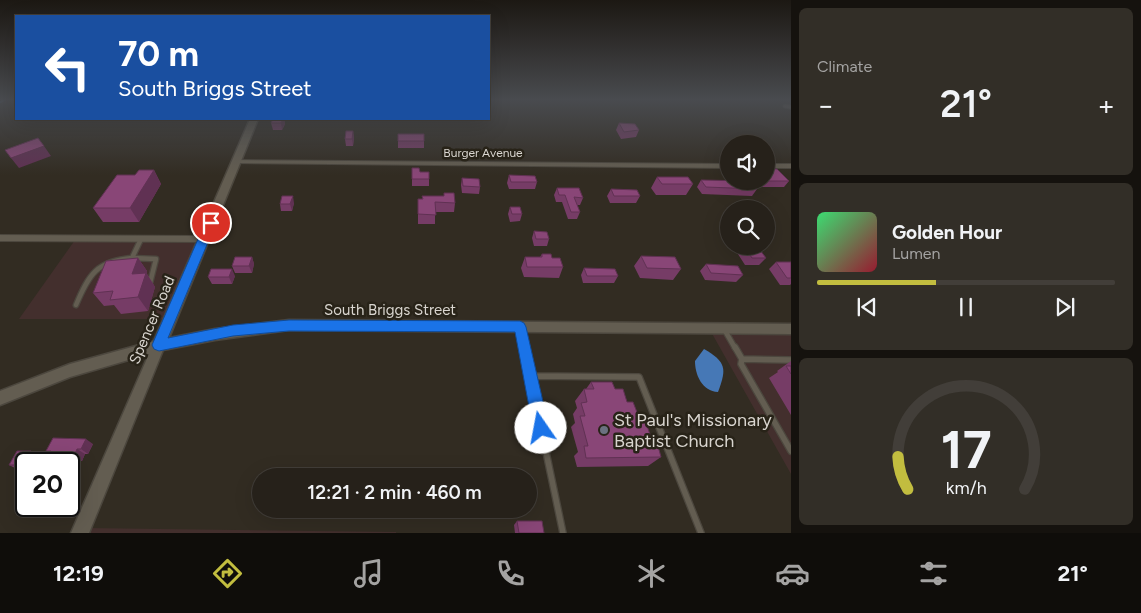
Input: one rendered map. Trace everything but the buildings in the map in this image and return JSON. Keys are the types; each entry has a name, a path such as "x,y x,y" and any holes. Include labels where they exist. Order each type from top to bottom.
{"street":[{"name":"Spencer Road","path":"80,533 252,125"},
{"name":"Burger Avenue","path":"236,162 720,166"},
{"path":"775,166 791,166"},
{"path":"0,238 204,239"},
{"name":"South Briggs Street","path":"0,398 88,363 159,345 233,330 289,325 791,329"}],"lane":[{"path":"132,258 142,239"},
{"path":"76,306 89,276 97,268 112,260 132,258 156,260 150,283"},
{"path":"520,327 563,533"},
{"path":"723,328 742,359 741,364 791,451"},
{"path":"742,359 791,360"},
{"path":"530,376 639,377 701,533"}],"shaded area":[{"path":"75,240 202,241 168,319 19,319"},
{"path":"710,330 791,331 791,474"},
{"path":"84,528 396,532 396,533 83,533"}],"water":[{"path":"704,349 717,358 723,366 723,377 718,392 708,389 696,372 695,361"}],"place":[{"name":"St Paul's Missionary Baptist Church","path":"604,430"}],"route":[{"path":"211,223 159,345 233,330 289,325 520,327 541,428"}]}
